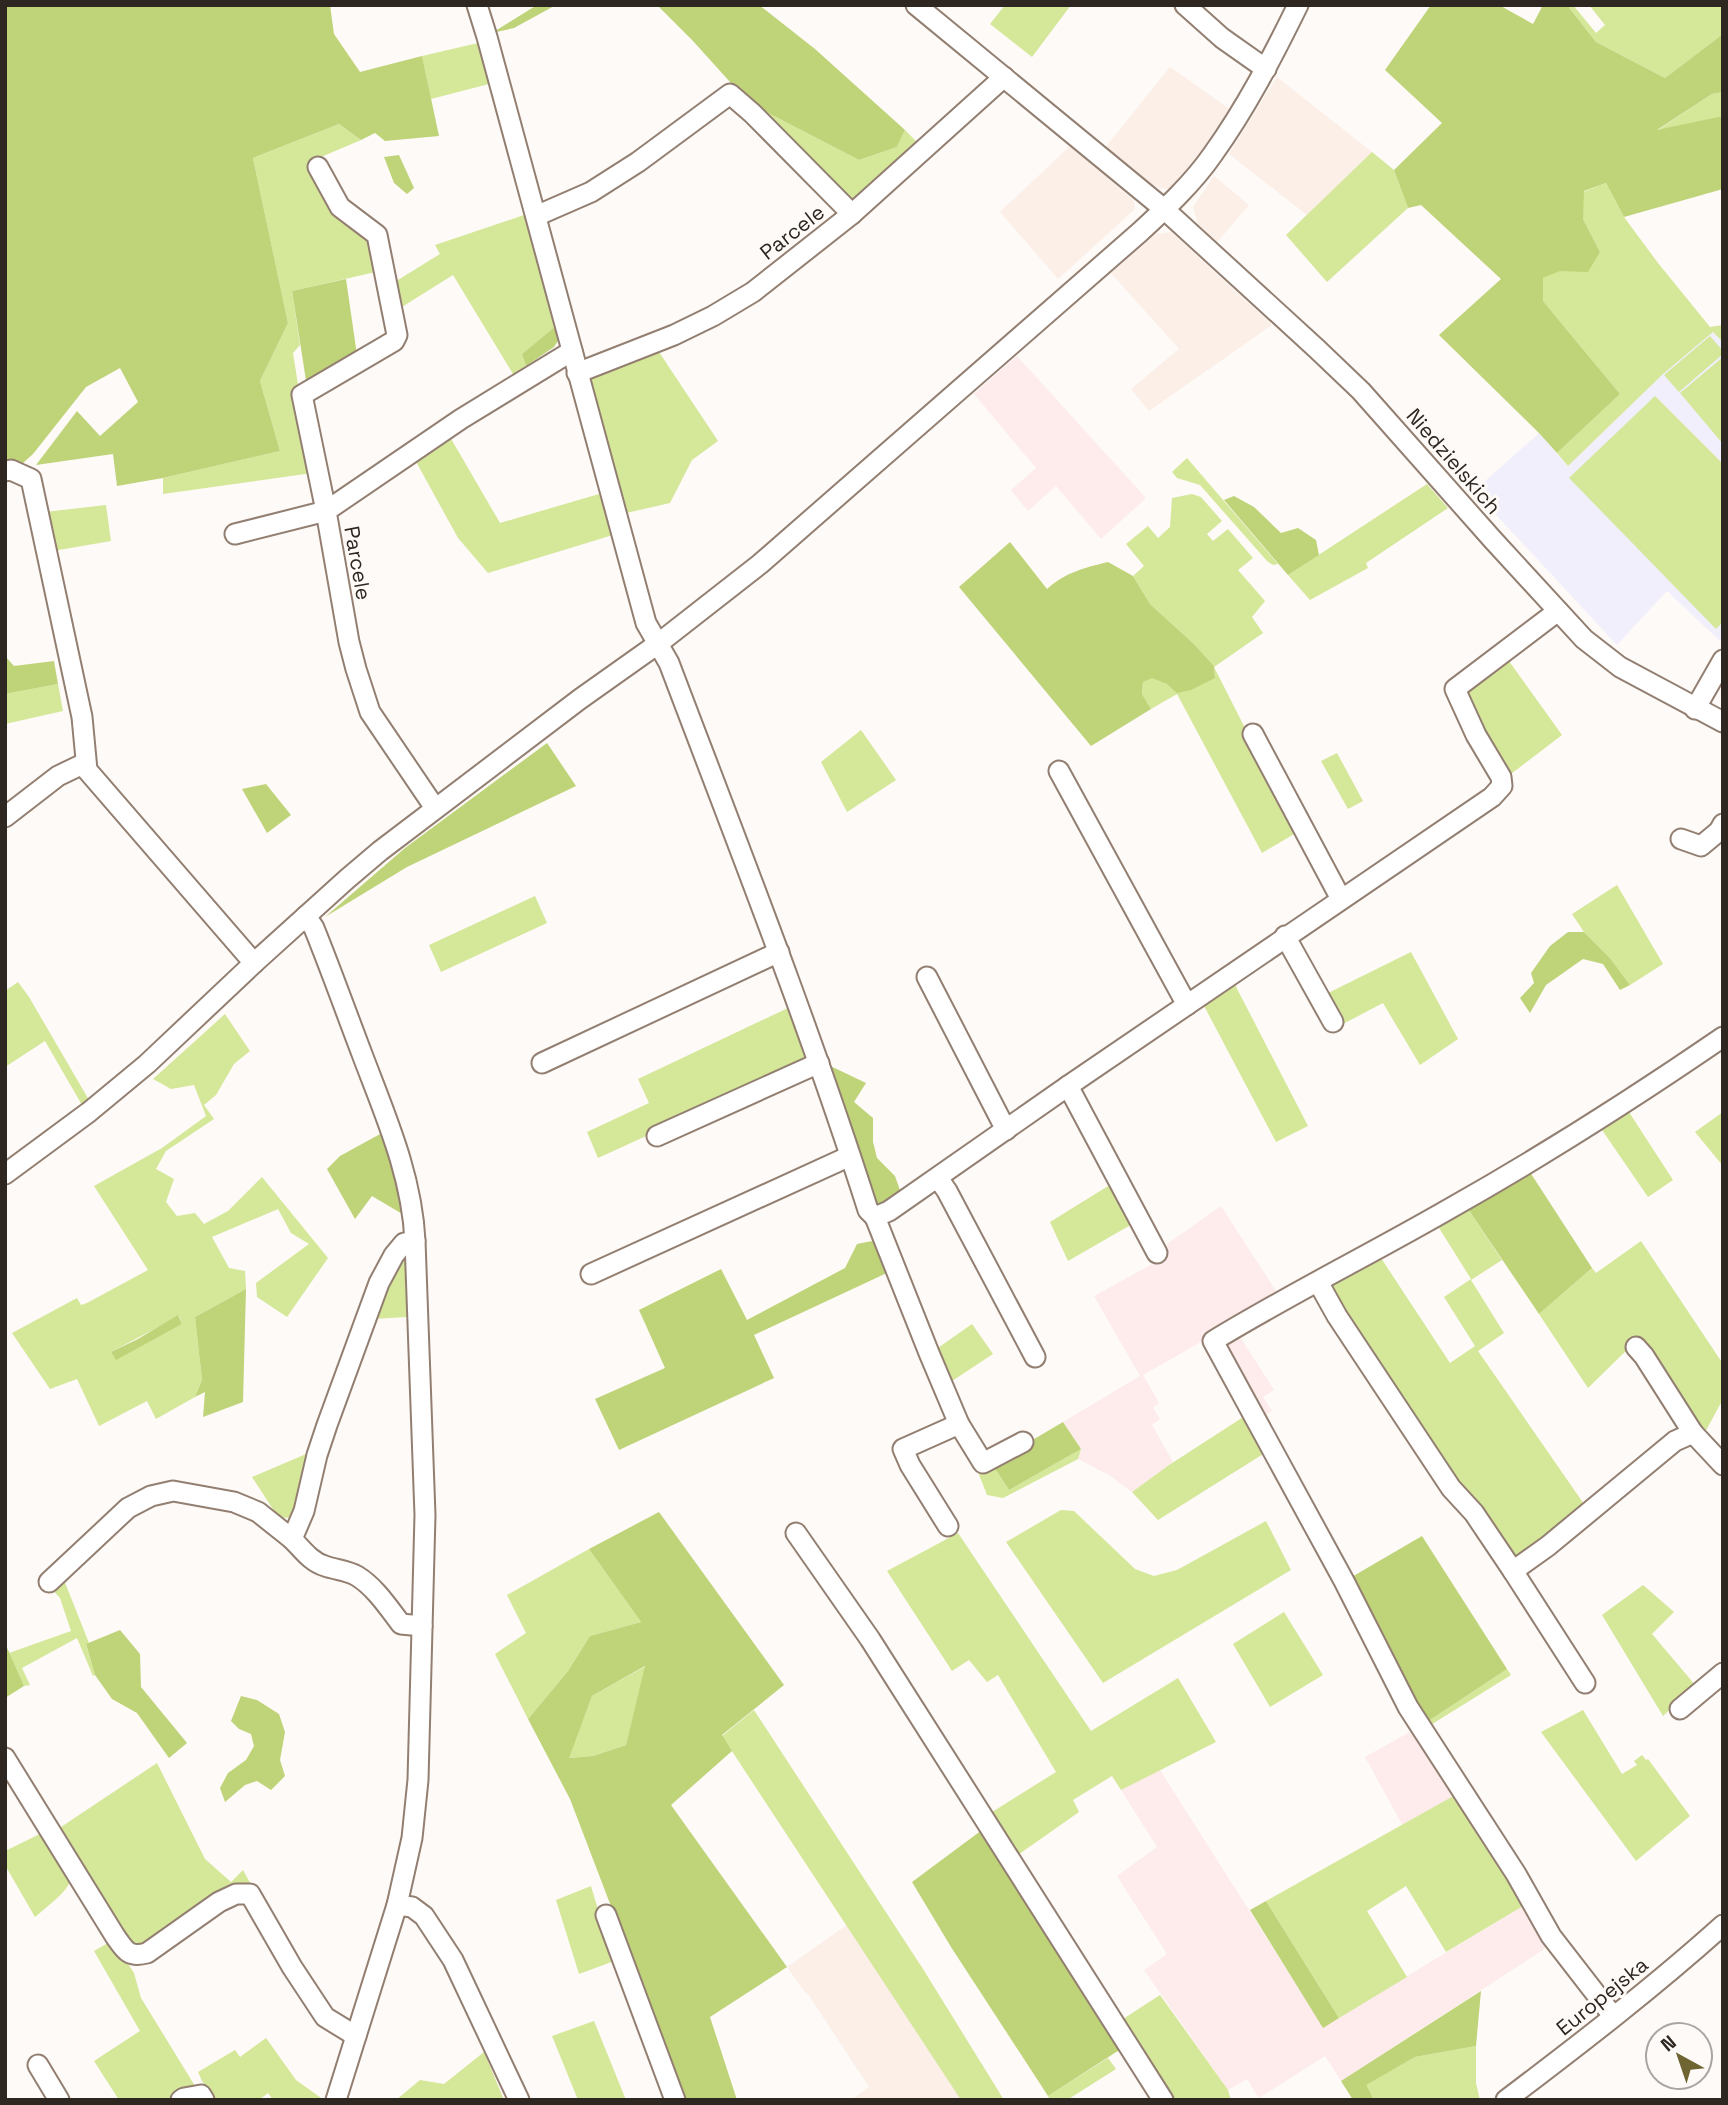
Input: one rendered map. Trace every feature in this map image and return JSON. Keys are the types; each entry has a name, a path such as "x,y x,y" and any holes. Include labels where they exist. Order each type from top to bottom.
{"street":[{"path":"477,5 646,623 669,663 779,952 867,1210 875,1217 959,1424 983,1463 1023,1442"},
{"name":"Niedzielskich","path":"916,5 1164,209 1362,391 1584,639 1620,667 1723,722"},
{"path":"1185,5 1222,37 1266,69"},
{"path":"5,1174 89,1112 147,1064 347,879 435,808 659,643 760,564 1164,209 1213,154 1266,69 1298,5"},
{"name":"Parcele","path":"577,373 674,335 753,292 852,214 1004,78"},
{"path":"536,216 590,192 638,162 730,94 852,214"},
{"path":"235,534 326,512 302,395 394,341 397,335 377,235 340,207 318,167"},
{"name":"Parcele","path":"435,808 370,712 349,642 326,512 461,419 572,351"},
{"path":"5,471 11,470 31,479 82,717 85,763 92,776 254,963"},
{"path":"875,1217 889,1211 938,1178 1285,936 1492,797 1502,786 1501,777 1476,735 1455,689 1558,611"},
{"path":"1695,709 1723,660"},
{"path":"1252,734 1340,899"},
{"path":"5,817 58,776 85,763"},
{"path":"1059,771 1186,1005"},
{"path":"1681,839 1701,846 1719,831 1723,824"},
{"path":"306,916 318,936 400,1160 411,1200 415,1241 425,1515 418,1780 412,1838 397,1905 336,2100"},
{"path":"1285,936 1333,1022"},
{"path":"542,1063 779,952"},
{"path":"927,976 1006,1130"},
{"path":"1613,2017 1551,1936 1516,1874 1408,1707 1344,1581 1213,1341 1273,1304 1318,1282 1519,1168 1632,1099 1723,1037"},
{"path":"657,1136 819,1063"},
{"path":"1068,1086 1157,1254"},
{"path":"591,1274 850,1156"},
{"path":"938,1178 1035,1357"},
{"path":"292,1539 304,1511 327,1424 379,1283 404,1243 415,1241"},
{"path":"1318,1282 1336,1316 1443,1477 1474,1513 1585,1683"},
{"path":"1636,1347 1693,1433 1723,1465"},
{"path":"948,1526 903,1449 959,1424"},
{"path":"1513,1572 1675,1441 1693,1433"},
{"path":"49,1582 128,1508 151,1496 173,1491 234,1502 258,1512 292,1539 309,1557 325,1566 356,1576 376,1592 401,1624 422,1626"},
{"path":"796,1532 870,1639 1163,2100"},
{"path":"1680,1709 1723,1673"},
{"path":"5,1758 114,1936 128,1953 137,1956 147,1953 219,1902 236,1894 250,1894 297,1976 325,2017 356,2036"},
{"path":"397,1905 412,1907 424,1916 453,1960 519,2100"},
{"path":"606,1915 675,2100"},
{"name":"Europejska","path":"1506,2100 1613,2017 1723,1925"},
{"path":"38,2065 60,2100"},
{"path":"181,2100 201,2095 204,2100"}],"shaded area":[{"path":"1170,67 1231,110 1211,141 1179,180 1168,189 1158,188 1105,148"},
{"path":"1277,77 1372,152 1307,215 1229,154"},
{"path":"1070,146 1134,201 1135,209 1058,279 1000,212"},
{"path":"1214,176 1249,205 1217,242 1198,224 1193,207"},
{"path":"1171,232 1272,325 1149,411 1131,389 1179,349 1111,273 1156,234"},
{"path":"1713,332 1723,342 1723,637 1719,640 1667,591 1617,645 1474,491 1539,433 1568,466 1663,374"},
{"path":"1017,356 1146,498 1101,539 1056,486 1028,511 1011,490 1036,468 974,394"},
{"path":"1221,1206 1276,1291 1199,1343 1143,1375 1159,1403 1153,1408 1160,1419 1152,1425 1173,1462 1132,1492 1109,1475 1078,1459 1081,1449 1063,1422 1140,1376 1094,1296 1169,1255 1167,1244"},
{"path":"1237,1332 1274,1390 1263,1397 1272,1411 1261,1418 1221,1342"},
{"path":"1415,1729 1457,1794 1403,1826 1365,1757"},
{"path":"1160,1770 1323,2027 1528,1903 1552,1944 1341,2081 1325,2056 1259,2098 1247,2079 1228,2090 1144,1970 1167,1954 1117,1876 1157,1847 1121,1790"},
{"path":"847,1925 961,2100 851,2100 869,2087 808,1994 787,1967"}],"green space":[{"path":"5,5 330,5 334,34 360,72 422,56 439,136 385,141 375,133 361,140 339,124 253,158 288,323 260,381 280,451 117,486 113,454 36,465 77,411 100,436 138,402 120,368 86,387 23,463 5,464"},
{"path":"537,5 556,5 514,28 492,33"},
{"path":"657,5 759,5 815,49 905,130 897,147 859,160 749,103"},
{"path":"1005,5 1071,5 1032,57 990,24"},
{"path":"1431,5 1499,5 1533,24 1543,5 1567,5 1596,42 1665,78 1723,34 1723,92 1712,94 1657,130 1723,116 1723,189 1624,217 1606,183 1584,191 1583,219 1600,252 1588,272 1560,271 1543,278 1543,301 1620,394 1557,453 1439,335 1501,279 1421,205 1408,208 1394,170 1442,123 1385,70"},
{"path":"1567,5 1573,5 1596,33 1605,25 1589,5 1723,5 1723,34 1665,78 1596,42"},
{"path":"478,43 489,84 431,99 422,56"},
{"path":"1723,92 1723,116 1655,132 1712,94"},
{"path":"749,103 859,160 897,147 905,130 918,143 859,197 851,200"},
{"path":"339,124 361,140 314,160 373,239 380,271 292,291 300,345 293,353 312,473 163,494 163,478 280,451 260,381 288,323 253,158"},
{"path":"1372,152 1394,170 1408,208 1327,282 1286,235"},
{"path":"399,155 414,188 407,194 394,183 384,157"},
{"path":"1606,183 1624,217 1710,327 1723,325 1723,342 1713,332 1663,374 1568,466 1557,453 1620,394 1543,301 1543,278 1600,252 1583,219 1583,192"},
{"path":"524,215 557,325 522,354 526,366 513,374 453,275 397,310 393,283 440,254 435,245"},
{"path":"346,279 357,355 307,387 292,291"},
{"path":"557,325 560,338 554,347 526,366 522,354"},
{"path":"1710,336 1723,354 1679,392 1664,375"},
{"path":"659,352 718,441 692,460 670,503 622,514 588,380 593,373"},
{"path":"1723,357 1723,444 1680,393"},
{"path":"1655,396 1723,464 1723,622 1716,629 1569,478"},
{"path":"450,437 500,523 599,494 613,535 488,573 458,538 414,458"},
{"path":"1187,458 1278,564 1273,565 1267,561 1200,485 1177,478 1172,472"},
{"path":"1427,484 1448,508 1366,563 1368,568 1310,600 1288,575"},
{"path":"1192,494 1201,497 1222,521 1207,534 1213,541 1228,529 1253,558 1238,570 1265,601 1252,617 1263,633 1214,667 1195,645 1150,604 1133,576 1144,566 1126,544 1148,526 1158,538 1170,527 1172,498"},
{"path":"1234,496 1254,507 1281,533 1298,528 1316,540 1319,555 1288,575 1224,500"},
{"path":"106,505 111,541 53,551 45,512"},
{"path":"1010,542 1047,589 1068,575 1108,562 1133,576 1150,604 1214,666 1215,678 1191,690 1177,693 1167,684 1152,678 1143,682 1142,694 1151,709 1091,746 959,587"},
{"path":"5,656 14,666 54,661 58,684 5,694"},
{"path":"1506,657 1562,735 1507,777 1462,688"},
{"path":"1214,667 1301,830 1262,853 1177,694 1151,709 1142,694 1143,682 1152,677 1167,684 1215,678"},
{"path":"58,684 63,711 5,724 5,694"},
{"path":"861,730 896,780 847,812 821,762"},
{"path":"547,743 576,786 407,867 325,917 405,848"},
{"path":"1337,753 1363,801 1348,809 1321,761"},
{"path":"266,784 291,815 267,833 242,789"},
{"path":"1617,885 1663,964 1630,985 1572,914"},
{"path":"535,896 547,923 441,972 429,945"},
{"path":"1568,932 1584,932 1610,958 1630,985 1620,990 1603,964 1583,959 1546,985 1530,1013 1520,998 1534,983 1531,973 1550,946"},
{"path":"1411,952 1458,1039 1420,1065 1383,1003 1341,1025 1326,994"},
{"path":"1233,981 1308,1126 1276,1142 1202,1002"},
{"path":"18,982 89,1100 82,1105 45,1041 5,1067 5,991"},
{"path":"790,1007 809,1052 802,1065 598,1158 587,1132 649,1103 638,1079"},
{"path":"225,1014 250,1051 234,1064 216,1095 204,1105 214,1119 166,1151 156,1169 174,1179 166,1202 177,1216 195,1213 204,1224 228,1211 262,1177 328,1258 287,1317 257,1297 256,1283 309,1244 291,1233 278,1209 212,1237 229,1268 245,1271 246,1289 195,1317 202,1380 195,1397 156,1419 147,1401 99,1426 77,1379 50,1389 12,1333 77,1298 81,1305 87,1303 148,1270 94,1186 162,1148 206,1116 194,1085 171,1089 153,1079","holes":["179,1316 182,1324 116,1359 111,1352"]},
{"path":"820,1061 866,1083 854,1102 873,1118 873,1142 877,1158 895,1176 901,1193 881,1207 872,1205"},
{"path":"1627,1109 1673,1180 1648,1197 1600,1127"},
{"path":"1723,1112 1723,1166 1695,1132"},
{"path":"382,1133 390,1148 404,1215 372,1196 355,1219 327,1169 340,1156"},
{"path":"1528,1169 1592,1268 1539,1314 1466,1206"},
{"path":"1113,1183 1134,1223 1068,1261 1050,1222"},
{"path":"1466,1206 1502,1260 1471,1280 1504,1333 1478,1351 1586,1507 1516,1562 1475,1507 1328,1290 1330,1284 1379,1255 1450,1363 1475,1346 1444,1297 1471,1279 1436,1223"},
{"path":"877,1240 889,1272 754,1335 774,1378 619,1450 595,1399 665,1368 639,1310 721,1269 747,1320 845,1268 857,1244"},
{"path":"1641,1241 1723,1364 1723,1399 1703,1436 1638,1339 1588,1388 1539,1314 1592,1268 1596,1273"},
{"path":"408,1253 407,1317 373,1319 401,1254"},
{"path":"246,1289 243,1402 203,1417 205,1392 195,1397 202,1380 195,1317"},
{"path":"178,1315 182,1324 116,1360 111,1352"},
{"path":"972,1324 993,1354 949,1383 935,1350"},
{"path":"1248,1414 1268,1451 1158,1520 1132,1492 1169,1465"},
{"path":"1063,1422 1081,1449 1009,1490 992,1464"},
{"path":"1081,1449 1078,1459 1003,1498 987,1495 976,1467 992,1464 1009,1490"},
{"path":"313,1451 298,1512 288,1518 278,1517 252,1477"},
{"path":"1061,1510 1074,1511 1135,1569 1154,1576 1177,1570 1266,1521 1291,1570 1103,1683 1006,1542"},
{"path":"659,1512 784,1685 722,1735 732,1751 671,1805 787,1967 710,2017 737,2100 685,2100 570,1799 528,1719 568,1671 590,1636 641,1622 589,1549","holes":["645,1666 626,1745 593,1756 569,1758 592,1696"]},
{"path":"958,1533 1091,1731 1178,1678 1216,1742 1121,1790 1112,1776 1073,1800 1079,1812 1015,1857 989,1814 1056,1772 998,1675 987,1682 969,1660 952,1671 887,1571"},
{"path":"1422,1536 1507,1669 1427,1722 1350,1578"},
{"path":"589,1549 641,1622 590,1636 568,1671 528,1719 495,1654 526,1633 507,1595"},
{"path":"62,1575 89,1643 86,1645 95,1675 93,1676 77,1638 22,1668 30,1685 24,1686 9,1653 71,1631 60,1598 49,1586"},
{"path":"1643,1585 1674,1612 1652,1634 1696,1686 1663,1716 1602,1615"},
{"path":"1284,1612 1323,1675 1270,1707 1233,1644"},
{"path":"120,1630 140,1654 141,1687 187,1743 169,1758 137,1713 112,1699 95,1675 86,1644"},
{"path":"5,1643 24,1686 5,1698"},
{"path":"646,1666 626,1745 593,1756 568,1758 592,1696"},
{"path":"1507,1669 1511,1675 1429,1726 1427,1722"},
{"path":"241,1696 257,1700 279,1714 285,1732 280,1760 285,1776 271,1790 257,1781 245,1785 225,1802 220,1788 228,1773 246,1760 254,1746 251,1734 239,1729 231,1721"},
{"path":"754,1710 923,1969 1004,2100 961,2100 722,1736"},
{"path":"1583,1710 1622,1774 1637,1765 1634,1761 1642,1755 1648,1759 1690,1816 1636,1861 1541,1732"},
{"path":"157,1763 205,1859 231,1882 243,1870 253,1888 142,1946 129,1943 55,1831"},
{"path":"1457,1794 1528,1903 1446,1952 1406,1886 1367,1911 1407,1977 1339,2018 1266,1901"},
{"path":"982,1830 1124,2047 1048,2096 912,1882"},
{"path":"46,1831 64,1860 70,1878 62,1894 35,1917 5,1865 5,1851"},
{"path":"591,1886 617,1960 579,1974 556,1900"},
{"path":"1266,1901 1339,2018 1323,2028 1250,1910"},
{"path":"113,1940 134,1973 141,1998 195,2086 175,2100 119,2100 94,2061 140,2031 94,1951"},
{"path":"1481,1991 1476,2046 1415,2057 1366,2085 1374,2100 1353,2100 1341,2081"},
{"path":"1160,1995 1228,2090 1231,2100 1171,2100 1120,2021"},
{"path":"594,2021 626,2100 578,2100 552,2036"},
{"path":"266,2038 296,2080 324,2100 273,2100 268,2093 259,2100 217,2100 198,2072 235,2050 240,2057"},
{"path":"1476,2046 1476,2083 1480,2100 1374,2100 1365,2085 1415,2057"},
{"path":"484,2052 504,2100 396,2100 420,2080 444,2084"},
{"path":"1108,2058 1116,2069 1067,2100 1050,2100 1048,2096"}]}
